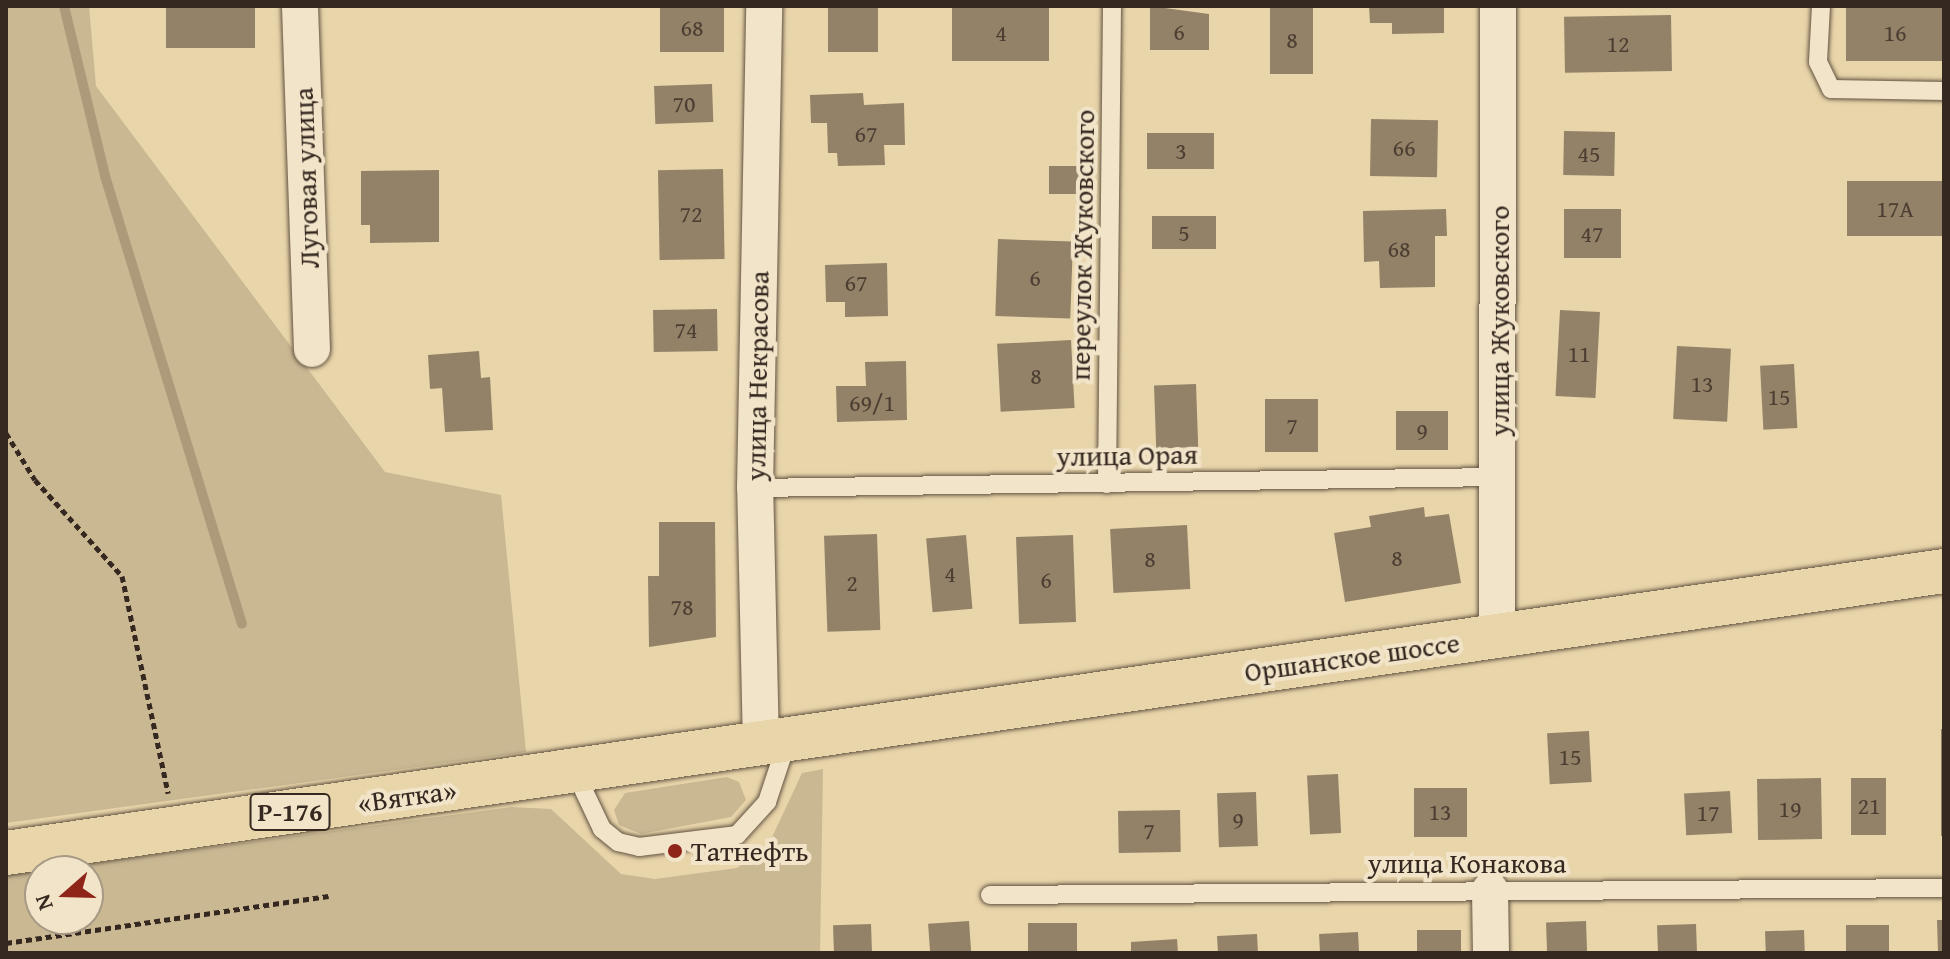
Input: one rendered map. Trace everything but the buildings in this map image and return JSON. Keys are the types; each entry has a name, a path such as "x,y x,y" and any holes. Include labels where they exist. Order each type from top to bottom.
{"main road":[{"name":"Оршанское шоссе","path":"774,744 1944,571"},
{"name":"«Вятка»","path":"6,853 774,744"}],"street":[{"name":"Луговая улица","path":"300,6 312,349"},
{"name":"улица Некрасова","path":"764,6 755,488 774,744"},
{"name":"улица Жуковского","path":"1497,636 1498,6"},
{"path":"1490,890 1491,953"}],"lane":[{"name":"переулок Жуковского","path":"1107,484 1112,6"},
{"path":"1821,6 1818,62 1831,89 1944,91"},
{"name":"улица Орая","path":"755,488 1499,477"},
{"path":"575,772 602,829 618,842 639,847 737,835 767,802 774,744"},
{"name":"улица Конакова","path":"990,895 1944,888"}],"path":[{"path":"6,433 35,480 122,576 176,829"},
{"path":"6,943 329,896"}],"shaded area":[{"path":"6,6 89,6 96,86 385,472 501,495 526,752 6,823"},
{"path":"823,769 820,953 6,953 6,875 24,873 24,935 104,935 104,862 511,807 551,809 621,874 655,879 737,868 768,846 802,773"},
{"path":"727,777 739,782 746,800 731,817 641,834 619,825 614,810 625,793"}],"waterway":[{"path":"64,6 105,176 242,623"}],"place":[{"name":"Татнефть","path":"675,851"}]}
